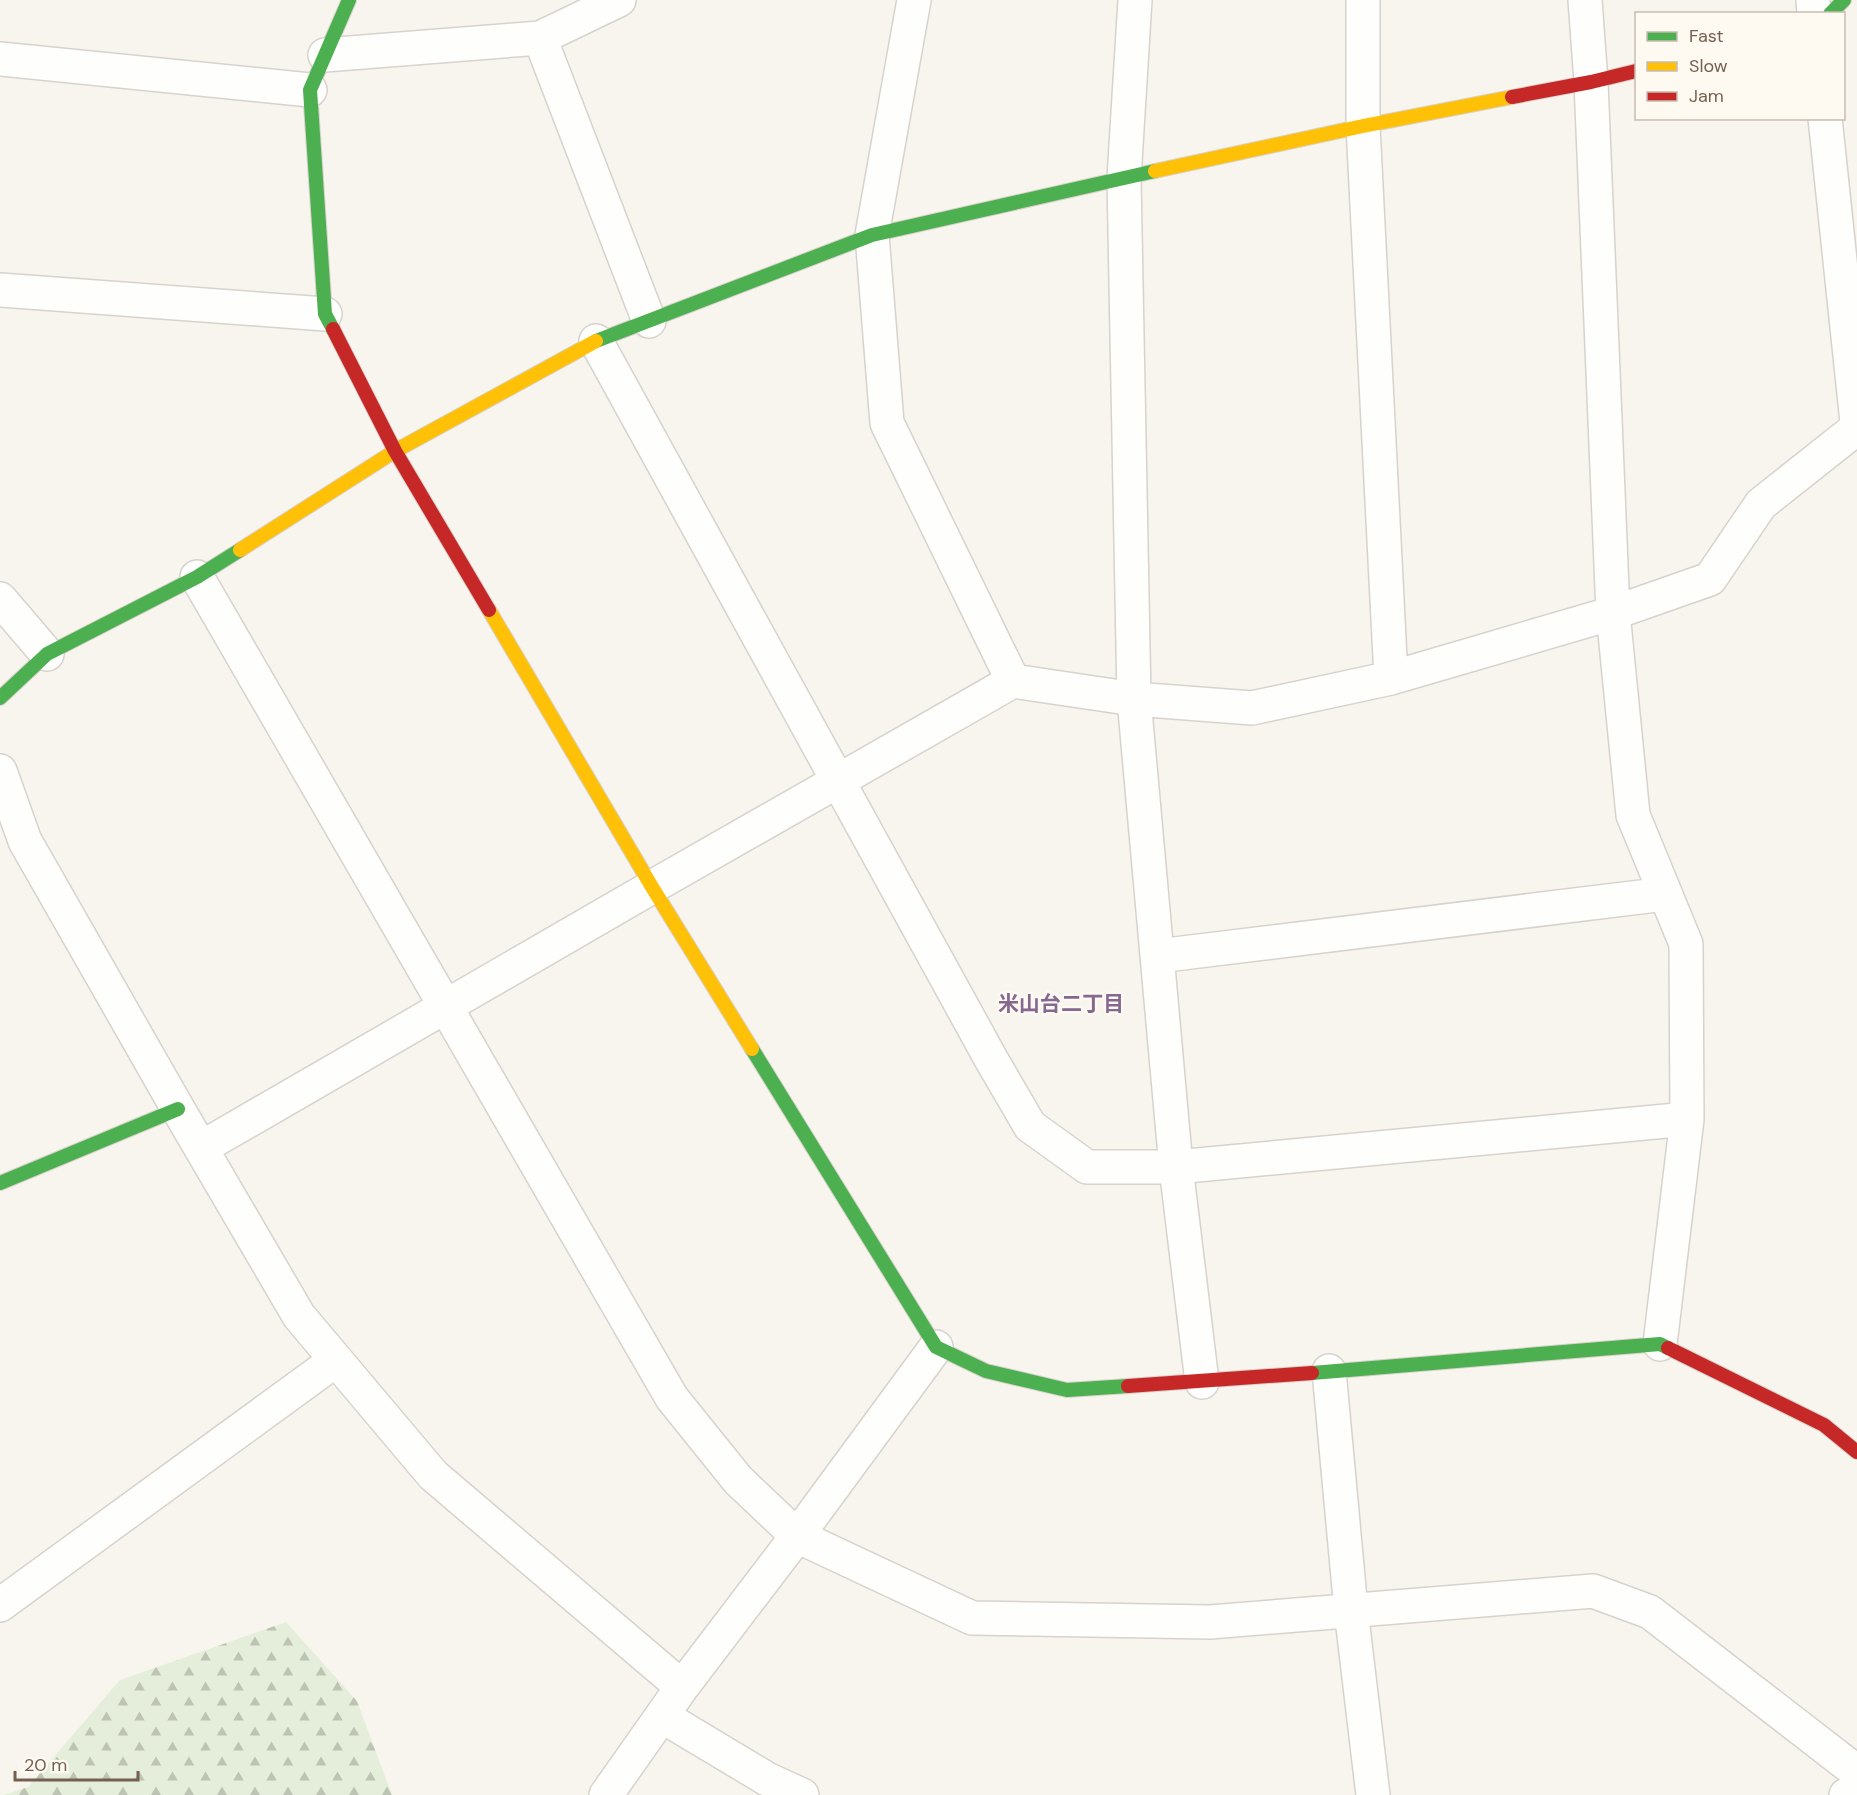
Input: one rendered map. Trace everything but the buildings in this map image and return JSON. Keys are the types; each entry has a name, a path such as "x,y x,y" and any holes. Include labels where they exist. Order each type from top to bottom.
{"street":[{"path":"349,0 310,90 325,314 395,451 652,887 936,1347 986,1371 1067,1390 1202,1382 1660,1344 1824,1425 1857,1452"},
{"path":"325,55 540,38 619,0"},
{"path":"914,0 872,235 887,423 1013,681"},
{"path":"1135,0 1124,178 1134,699 1176,1167 1202,1382"},
{"path":"1363,0 1363,126 1391,678"},
{"path":"1585,0 1591,82 1613,613 1633,815 1686,944 1687,1119 1660,1344"},
{"path":"1832,12 1844,0"},
{"path":"540,38 649,321"},
{"path":"0,59 310,90"},
{"path":"0,699 47,654 197,577 395,451 597,341 872,235 1363,126 1591,82 1635,71"},
{"path":"1825,120 1857,422"},
{"path":"0,290 325,314"},
{"path":"597,341 1030,1126 1088,1167 1176,1167 1687,1119"},
{"path":"201,1148 1013,681 1134,699 1252,708 1391,678 1613,613 1710,579 1761,504 1857,428"},
{"path":"197,577 672,1398 738,1480 797,1536 972,1618 1210,1622 1593,1592 1650,1612 1857,1772"},
{"path":"0,598 47,654"},
{"path":"0,771 25,841 299,1316 433,1475 682,1686"},
{"path":"1158,957 1665,894"},
{"path":"0,1183 178,1109"},
{"path":"606,1795 682,1686 797,1536 936,1347"},
{"path":"0,1605 336,1360"},
{"path":"1329,1371 1351,1610 1373,1795"},
{"path":"662,1716 767,1779 802,1795"},
{"path":"1846,1795 1857,1794"}],"green space":[{"path":"286,1622 357,1701 392,1795 4,1795 28,1787 120,1680"}],"traffic: fast":[{"path":"333,329 325,314 310,90 349,0"},
{"path":"1832,12 1844,0"},
{"path":"596,341 872,235 1155,171"},
{"path":"0,698 47,654 197,577 240,550"},
{"path":"752,1049 936,1347 986,1371 1067,1390 1128,1386"},
{"path":"0,1183 178,1109"},
{"path":"1312,1373 1660,1344 1668,1348"}],"traffic: slow":[{"path":"1155,171 1363,126 1512,97"},
{"path":"240,550 395,451 596,341"},
{"path":"489,610 652,887 752,1049"}],"traffic: jam":[{"path":"1512,97 1635,71"},
{"path":"333,329 395,451 489,610"},
{"path":"1668,1348 1824,1425 1857,1452"},
{"path":"1128,1386 1312,1373"}],"district":[{"name":"米山台二丁目","path":"1061,1004"}]}
